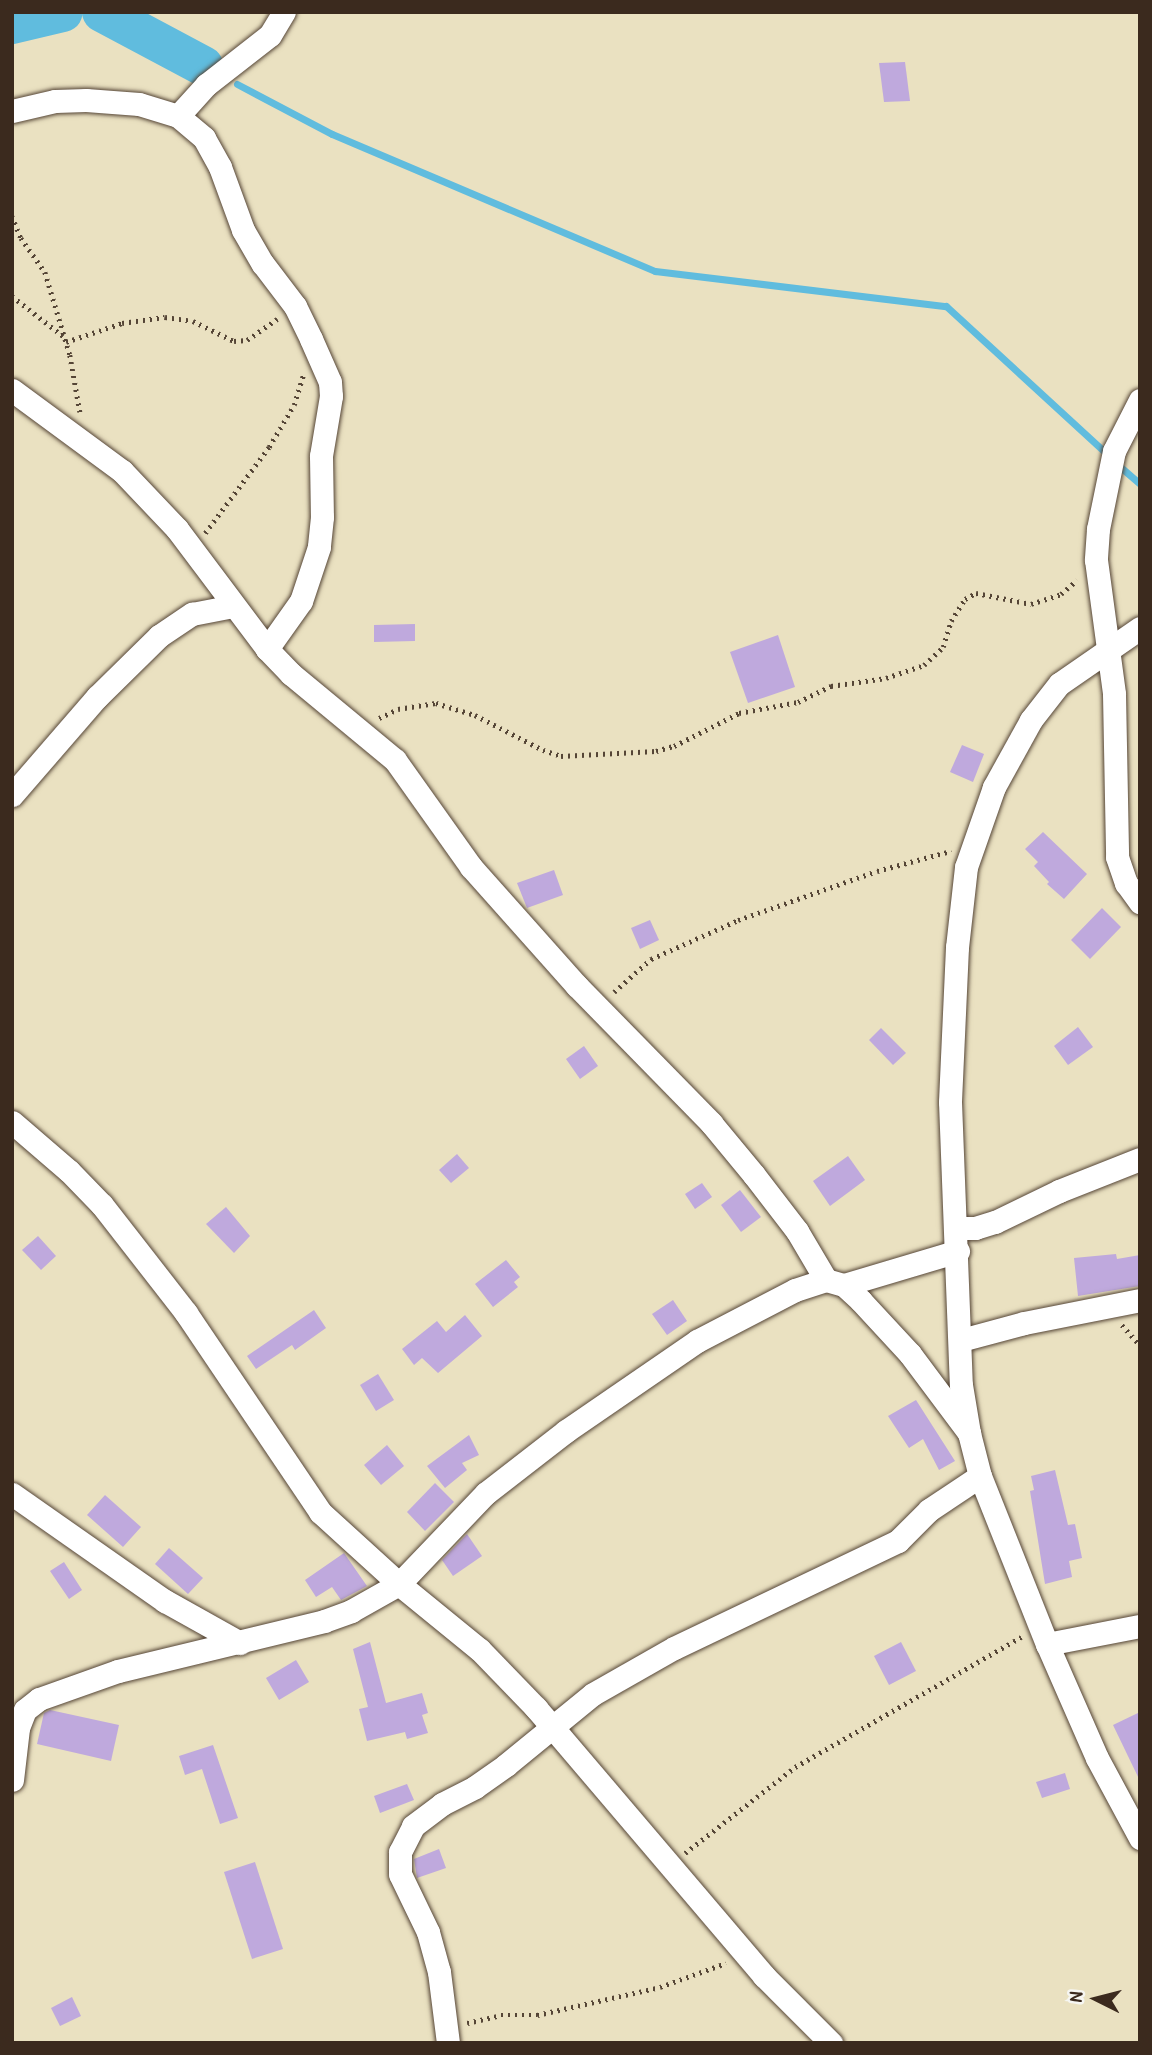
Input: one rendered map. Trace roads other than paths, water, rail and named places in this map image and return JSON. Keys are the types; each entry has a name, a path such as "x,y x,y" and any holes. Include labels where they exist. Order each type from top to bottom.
{"street":[{"path":"178,116 206,85 270,35 284,12"},
{"path":"12,111 55,101 86,100 139,104 178,116 204,138 220,167 243,230 262,264 295,306 311,339 330,382 331,396 321,456 322,517 319,547 300,601 267,649"},
{"path":"12,390 83,441 131,480 177,529 267,649 291,674 395,760 471,867 597,1007 710,1123 745,1164 835,1283 910,1354 969,1433"},
{"path":"1140,400 1114,451 1098,529 1096,560 1114,694 1117,857 1126,883 1140,902"},
{"path":"12,795 97,697 159,636 192,614 233,606"},
{"path":"1140,628 1059,684 1031,720 994,787 966,867 953,1006 950,1102 958,1251 961,1385 980,1476 1044,1636 1097,1758 1140,1838"},
{"path":"12,1122 69,1171 102,1205 186,1313 320,1512 399,1584 480,1650 552,1727 746,1954 831,2043"},
{"path":"956,1228 975,1228 995,1222 1059,1191 1140,1159"},
{"path":"12,1780 18,1728 25,1710 39,1699 118,1671 333,1618 399,1584 486,1493 566,1431 697,1341 795,1290 835,1283 958,1251"},
{"path":"961,1340 1024,1323 1140,1300"},
{"path":"447,2037 439,1972 428,1932 400,1874 400,1852 413,1826 442,1804 475,1787 506,1765 593,1694 674,1648 898,1541 929,1510 980,1476"},
{"path":"12,1494 165,1601 240,1643"},
{"path":"1044,1636 1140,1626"}],"waterway":[{"path":"12,24 63,12"},
{"path":"102,12 203,66"},
{"path":"237,84 332,134 655,271 946,306 1109,456"},
{"path":"1117,464 1140,484"}]}
